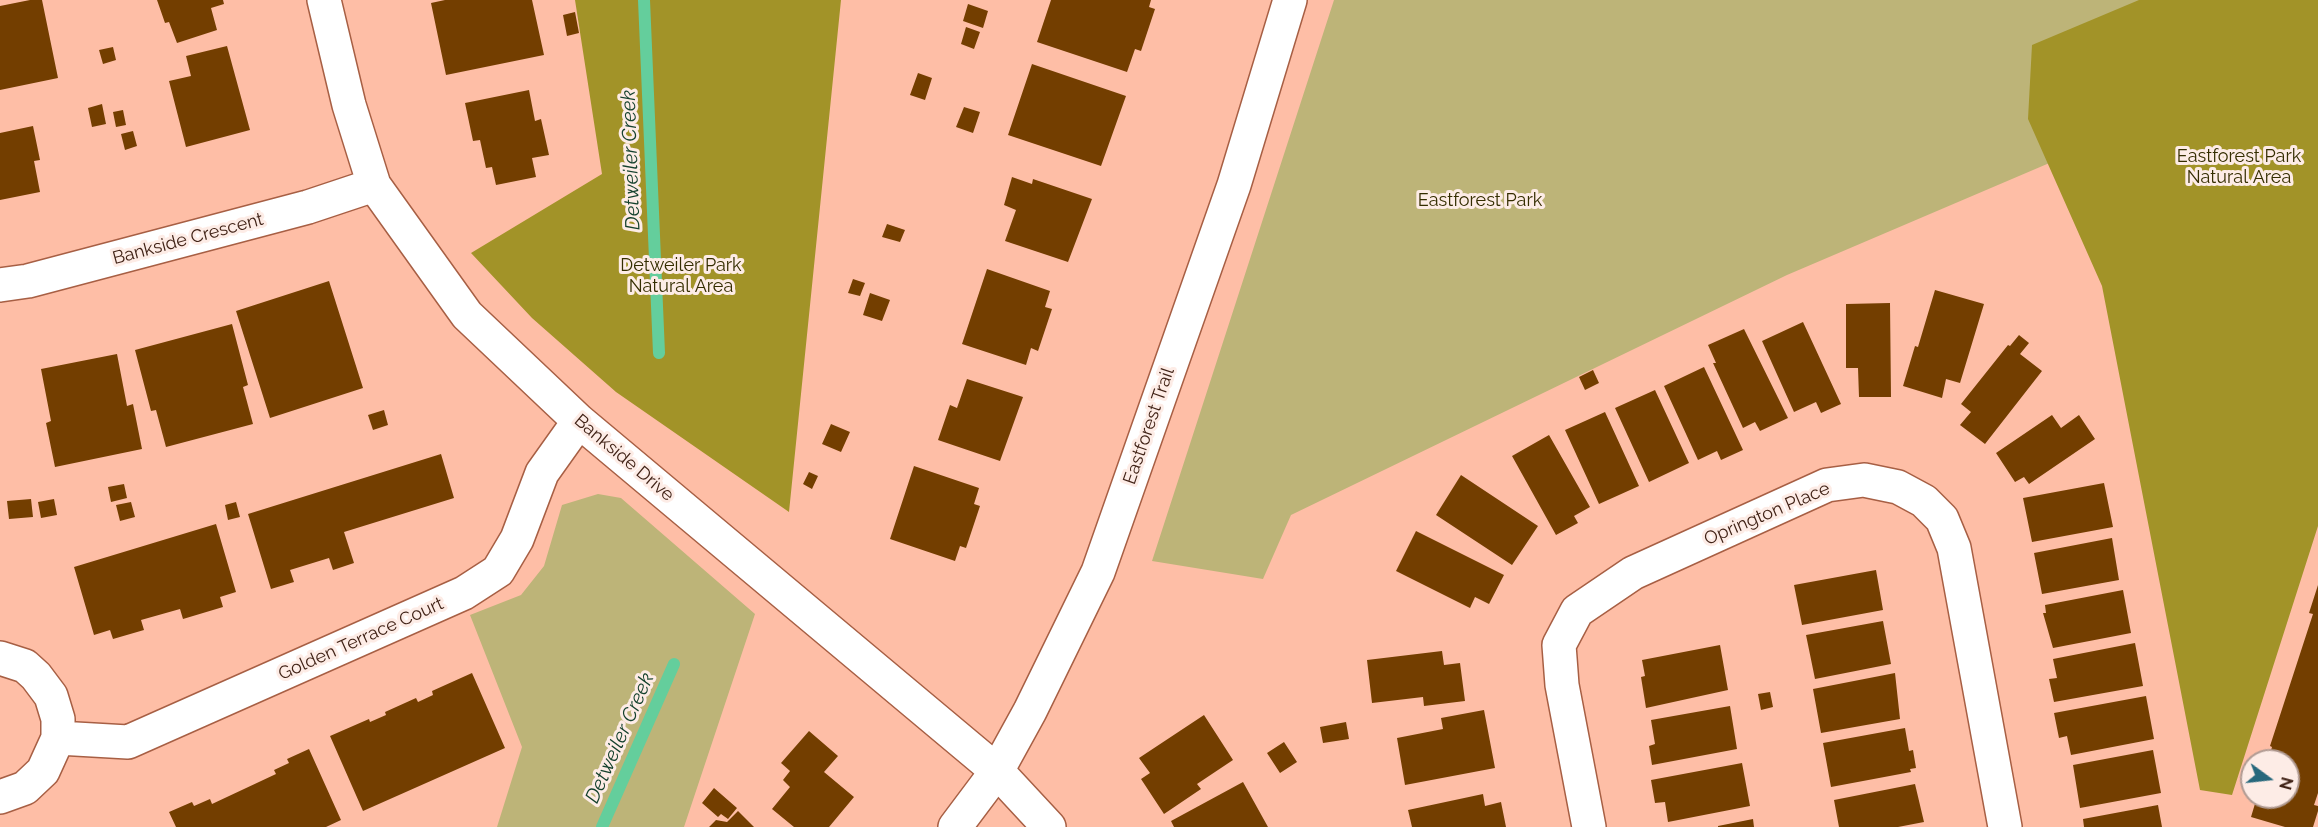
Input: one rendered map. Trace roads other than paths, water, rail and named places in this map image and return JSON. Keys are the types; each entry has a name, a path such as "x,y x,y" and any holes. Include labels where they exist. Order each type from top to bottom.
{"street":[{"name":"Bankside Drive","path":"324,0 349,105 374,184 467,315 579,421 997,771 1049,827"},
{"name":"Eastforest Trail","path":"955,827 997,771 1030,711 1098,572 1234,185 1290,0"},
{"name":"Bankside Crescent","path":"0,285 28,281 308,207 374,184"},
{"name":"Golden Terrace Court","path":"58,738 128,742 464,593 498,571 517,539 542,473 579,421"},
{"name":"Oprington Place","path":"1589,827 1562,685 1559,645 1576,611 1644,568 1827,485 1864,480 1898,487 1924,501 1942,519 1954,548 2005,827"},
{"path":"0,658 25,666 36,675 51,696 58,719 58,738 43,771 25,788 0,797"}],"waterway":[{"name":"Detweiler Creek","path":"644,0 659,353"},
{"name":"Detweiler Creek","path":"602,827 674,664"}],"park label":[{"name":"Eastforest Park Natural Area","path":"2239,167"},
{"name":"Eastforest Park","path":"1480,201"},
{"name":"Detweiler Park Natural Area","path":"681,276"}]}
